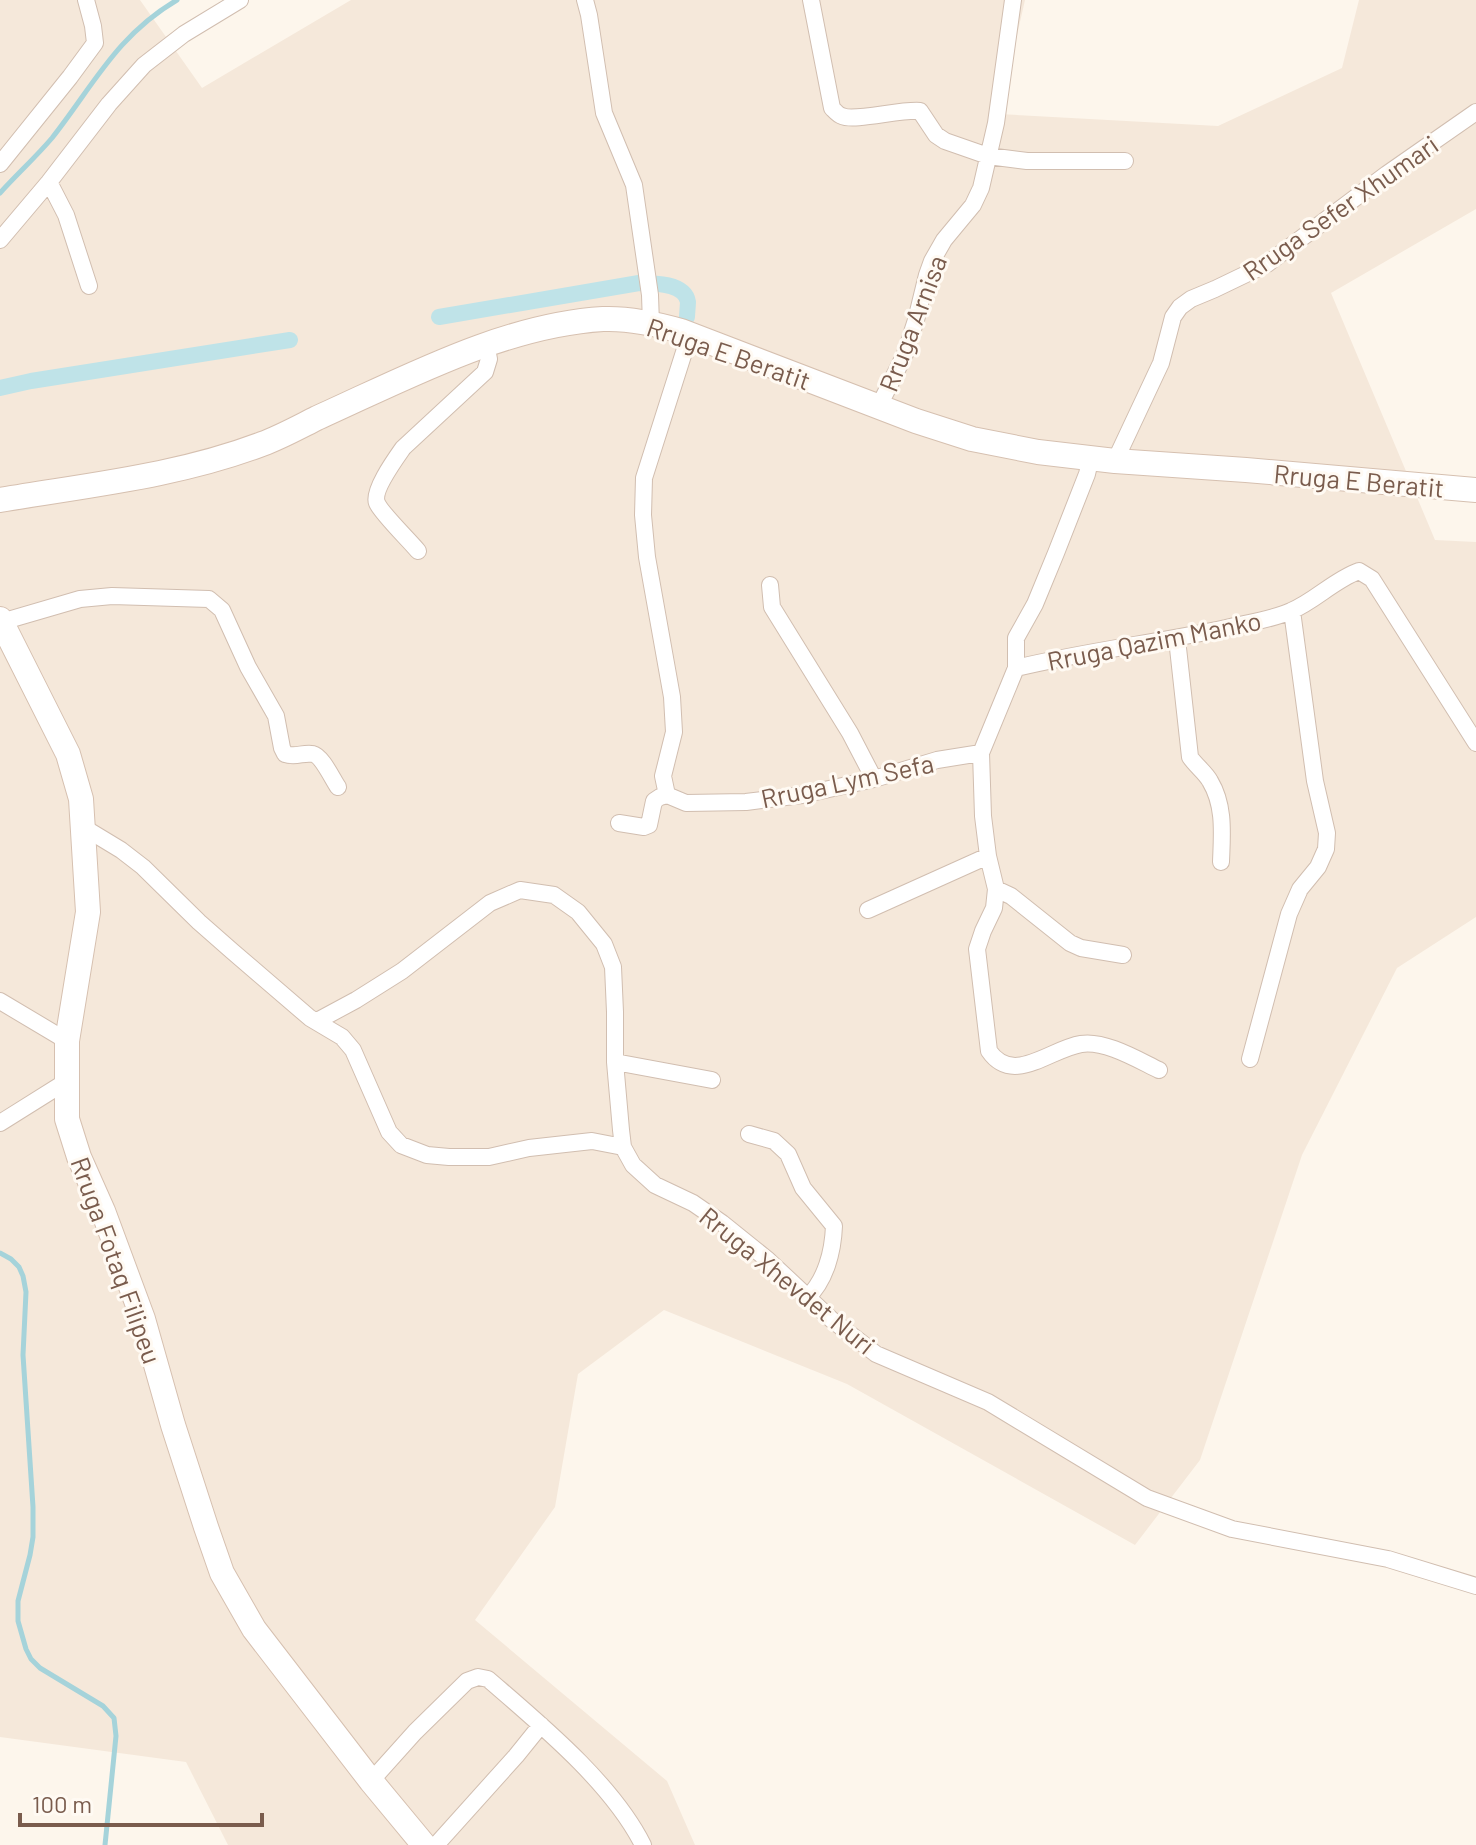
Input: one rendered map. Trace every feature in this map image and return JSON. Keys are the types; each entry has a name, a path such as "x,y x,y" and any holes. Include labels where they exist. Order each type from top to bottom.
{"main road":[{"name":"Rruga E Beratit","path":"0,500 188,468 262,444 486,344 538,330 604,319 681,331 916,421 972,439 1038,452 1476,490"},
{"name":"Rruga Fotaq Filipeu","path":"2,627 68,754 81,799 88,912 67,1041 67,1119 143,1319 206,1527 222,1573 254,1629 424,1845"}],"street":[{"path":"0,164 95,43 86,0"},
{"path":"0,240 144,65 184,34 240,0"},
{"path":"585,0 604,113 634,185 650,295 651,324"},
{"path":"811,0 832,108 840,116 850,118 920,111 936,135 945,141 988,156 1027,161 1125,161"},
{"name":"Rruga Arnisa","path":"879,406 908,346 932,261 944,240 978,197 996,123 1013,0"},
{"name":"Rruga Sefer Xhumari","path":"1016,668 1016,638 1035,604 1087,474 1103,459 1161,363 1173,317 1180,307 1267,264 1476,112"},
{"path":"49,182 66,215 89,286"},
{"path":"619,823 649,825 654,801 667,795 663,776 674,732 672,697 647,557 643,515 644,478 685,349 681,331"},
{"path":"418,551 378,504 377,493 403,448 485,372 489,359 486,344"},
{"name":"Rruga Qazim Manko","path":"1016,668 1061,657 1177,639 1269,618 1292,611 1359,571 1372,579 1476,743"},
{"path":"770,585 772,607 850,733 874,779"},
{"path":"2,627 80,599 123,596 209,599 222,610 248,667 276,716 285,754 292,757 313,754 319,757 338,787"},
{"path":"1250,1059 1289,914 1300,889 1318,867 1326,849 1327,833 1315,781 1292,611"},
{"path":"1177,639 1190,757 1210,781 1219,800 1223,822 1221,862"},
{"path":"1016,668 981,753 983,816 996,889 994,908 977,949 989,1051 996,1060 1009,1067 1081,1044 1099,1045 1159,1070"},
{"name":"Rruga Lym Sefa","path":"667,795 686,803 746,802 802,795 874,779 937,760 981,753"},
{"path":"83,827 143,867 199,922 284,995 317,1021 342,1037 353,1050 389,1132 401,1145 427,1155 449,1157 489,1157 529,1148 592,1141 623,1147 615,1062 613,967 604,944 578,912 554,895 520,890 490,903 402,971 317,1021"},
{"path":"868,910 988,856"},
{"path":"996,889 1011,896 1070,943 1081,948 1123,955"},
{"path":"0,1001 67,1041"},
{"path":"615,1062 712,1080"},
{"path":"0,1123 67,1081"},
{"path":"749,1134 774,1141 788,1154 803,1188 834,1226 833,1248 817,1289 807,1298"},
{"name":"Rruga Xhevdet Nuri","path":"623,1147 633,1165 655,1185 693,1203 722,1223 768,1260 832,1320 876,1354 988,1402 1147,1498 1232,1529 1388,1559 1476,1586"},
{"path":"371,1781 467,1681 478,1677 488,1679 541,1725 606,1791 643,1845"},
{"path":"436,1845 541,1725"}],"shaded area":[{"path":"0,0 140,0 202,88 351,0 1025,0 999,114 1218,126 1342,68 1359,0 1476,0 1476,209 1331,293 1435,540 1476,542 1476,917 1397,968 1302,1155 1200,1460 1135,1545 847,1384 664,1310 578,1374 555,1507 475,1620 667,1781 695,1845 228,1845 186,1762 0,1737"}],"waterway":[{"path":"0,193 52,138 122,45 156,14 177,0"},
{"path":"439,317 639,283 668,285 681,291 688,302 687,317"},
{"path":"0,388 290,340"},
{"path":"0,1253 19,1267 26,1292 23,1355 33,1537 18,1601 18,1621 31,1659 40,1668 103,1706 114,1718 116,1736 105,1845"}]}
